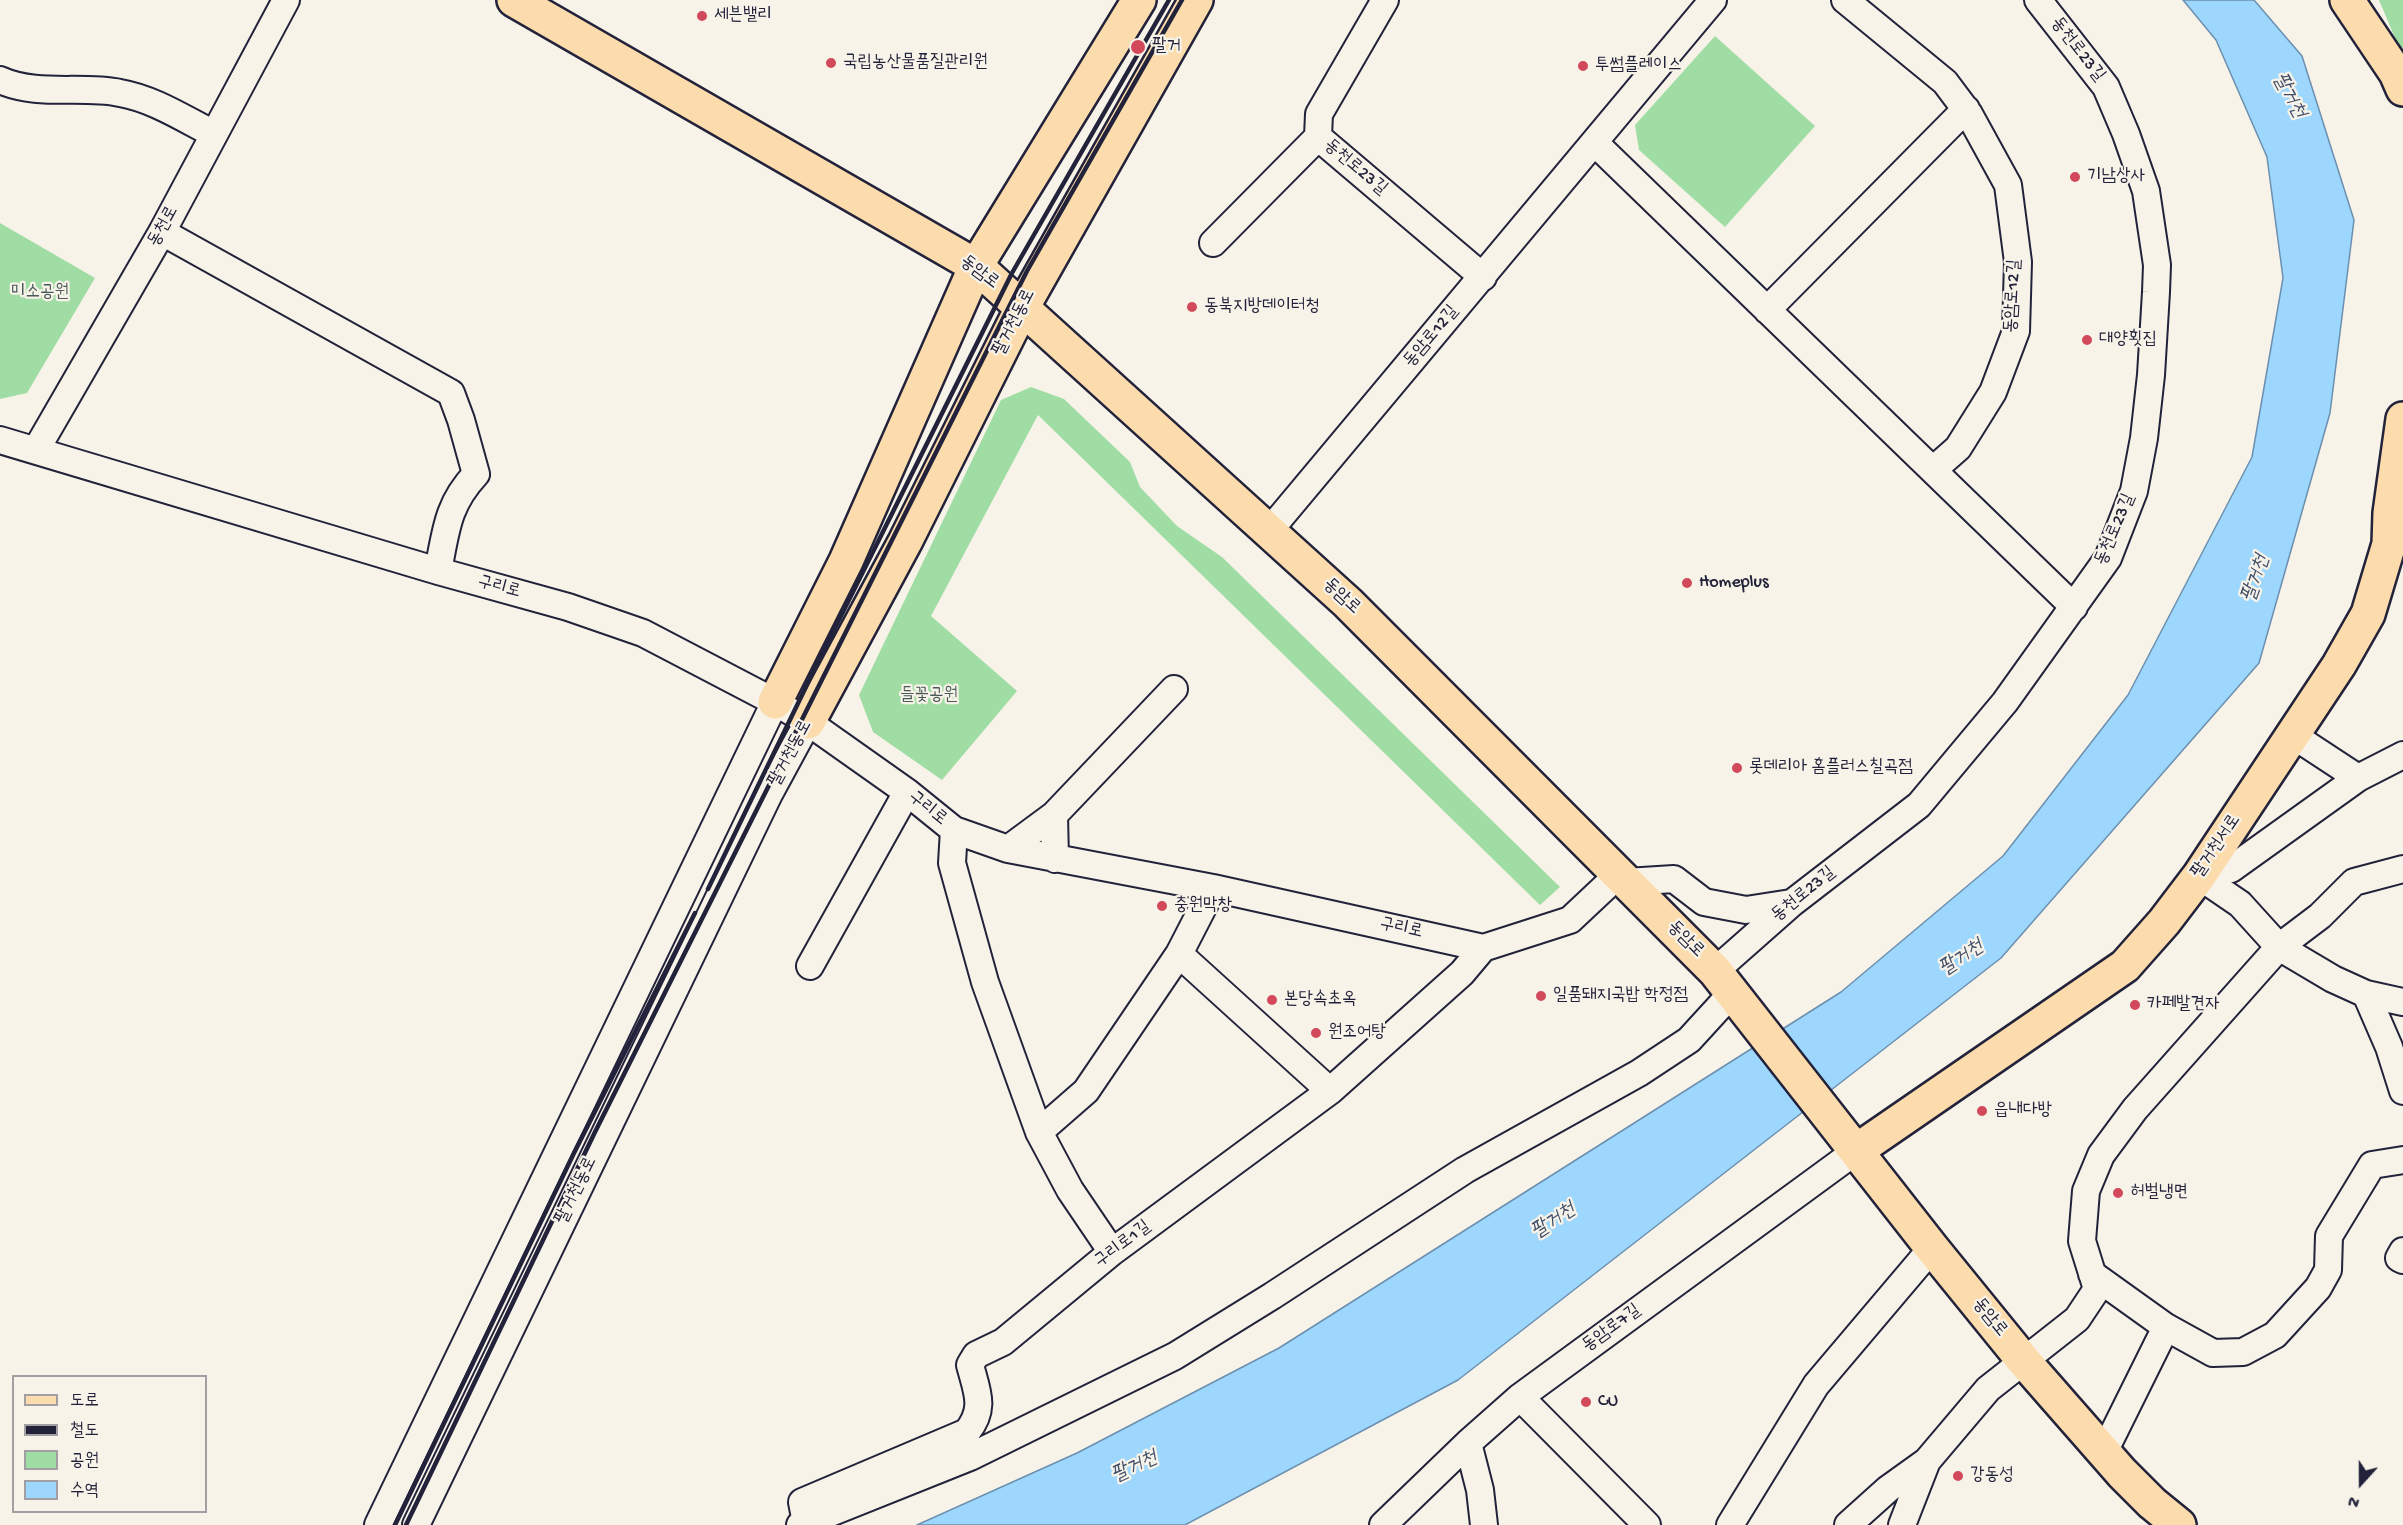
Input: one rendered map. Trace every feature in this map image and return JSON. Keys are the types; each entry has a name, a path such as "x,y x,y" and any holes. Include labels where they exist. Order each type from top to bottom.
{"main road":[{"name":"동암로","path":"514,0 976,266 1348,603 1724,982 1932,1248 2023,1360 2104,1452 2152,1503 2178,1525"},
{"name":"팔거천동로","path":"775,702 846,561 976,266 1139,0"},
{"name":"팔거천동로","path":"808,722 905,542 1022,308 1196,0"},
{"path":"2347,0 2396,73 2403,89"},
{"name":"팔거천서로","path":"1856,1151 2125,966 2164,922 2199,876 2291,734 2339,665 2368,614 2396,547 2390,513 2403,419"}],"street":[{"name":"동천로","path":"36,450 162,232 286,0"},
{"name":"동천로23길","path":"1384,0 1319,114 1318,136 1483,277"},
{"name":"동암로12길","path":"1269,531 1713,0"},
{"name":"동암로12길","path":"1845,0 1945,82 1966,109 2008,185 2018,262 2016,331 1993,392 1958,448 1933,470"},
{"name":"동천로23길","path":"803,1524 970,1457 1175,1356 1272,1296 1465,1170 1639,1073 1689,1040 1724,982 1792,903 1919,806 2005,702 2108,558 2134,491 2144,438 2151,375 2157,265 2146,191 2106,87 2038,0"},
{"path":"0,80 24,88 120,93 154,104 214,134"},
{"path":"1767,310 1966,109"},
{"path":"1213,243 1318,136"},
{"path":"1595,143 2074,607"},
{"path":"162,232 451,393 476,474 460,490 450,513 438,571"},
{"name":"구리로","path":"0,440 438,571 568,607 643,633 775,702 808,722 907,792 954,830 1008,849 1213,888 1483,948"},
{"path":"1008,849 1054,814 1174,689"},
{"name":"팔거천동로","path":"378,1525 775,702"},
{"name":"팔거천동로","path":"416,1525 769,794 808,722"},
{"path":"2291,734 2358,778"},
{"path":"2199,876 2231,869 2358,778 2403,755"},
{"path":"810,966 907,792"},
{"path":"1054,814 1055,859"},
{"name":"구리로","path":"954,830 952,863 985,982 1039,1132 1070,1190 1112,1252"},
{"path":"1848,1525 1888,1489 1927,1461 1988,1389 2077,1319 2097,1289 2082,1241 2086,1191 2101,1155 2135,1109 2279,947 2320,916 2354,882 2403,869"},
{"path":"2199,876 2240,904 2279,947 2333,979 2366,994 2403,1002"},
{"path":"1483,948 1570,920 1623,878 1674,879 1704,902 1746,910 1792,903"},
{"path":"1039,1132 1086,1091 1179,954 1213,888"},
{"name":"구리로1길","path":"803,1524 802,1502 967,1432 976,1421 979,1409 970,1365 976,1355 1003,1342 1112,1252 1330,1091 1462,973 1483,948"},
{"path":"1179,954 1330,1091"},
{"path":"2366,994 2389,1047 2403,1091"},
{"name":"동암로7길","path":"1383,1525 1520,1396 1856,1151"},
{"path":"2092,1274 2166,1327 2213,1353 2243,1352 2275,1335 2318,1288 2328,1270 2329,1236 2372,1164 2403,1160"},
{"path":"1730,1525 1816,1385 1932,1248"},
{"path":"2403,1251 2399,1258 2403,1260"},
{"path":"2104,1452 2166,1327"},
{"path":"1520,1396 1647,1525"},
{"path":"1468,1443 1480,1490 1484,1525"},
{"path":"1902,1525 1927,1461"}],"green space":[{"path":"2379,0 2403,0 2403,57"},
{"path":"1715,36 1815,126 1725,227 1639,150 1635,125"},
{"name":"미소공원","path":"0,223 95,278 27,393 0,399"},
{"name":"들꽃공원","path":"1031,387 1064,399 1130,462 1140,487 1177,526 1222,557 1560,887 1540,905 1038,415 931,616 1017,691 942,780 873,732 859,695 1001,400"}],"water":[{"name":"팔거천","path":"2183,0 2254,0 2302,56 2354,220 2330,413 2259,663 2001,958 1458,1380 1185,1525 917,1525 1077,1453 1279,1348 1841,992 2003,856 2128,695 2252,457 2283,278 2267,157 2216,40"}],"railway":[{"path":"708,889 818,662 1012,273 1169,0"},
{"path":"406,1525 595,1132 1027,271 1182,0"},
{"path":"395,1525 574,1153 695,913"}],"place":[{"name":"세븐밸리","path":"702,16"},
{"name":"팔거","path":"1138,47"},
{"name":"국립농산물품질관리원","path":"831,63"},
{"name":"투썸플레이스","path":"1583,66"},
{"name":"기남상사","path":"2075,177"},
{"name":"동북지방데이터청","path":"1192,307"},
{"name":"대양횟집","path":"2087,340"},
{"name":"Homeplus","path":"1687,583"},
{"name":"롯데리아 홈플러스칠곡점","path":"1737,768"},
{"name":"충원막창","path":"1162,906"},
{"name":"일품돼지국밥 학정점","path":"1541,996"},
{"name":"본당속초옥","path":"1272,1000"},
{"name":"카페발견자","path":"2135,1005"},
{"name":"원조어탕","path":"1316,1033"},
{"name":"읍내다방","path":"1982,1111"},
{"name":"허벌냉면","path":"2118,1193"},
{"name":"CU","path":"1586,1402"},
{"name":"강동성","path":"1958,1476"}]}
